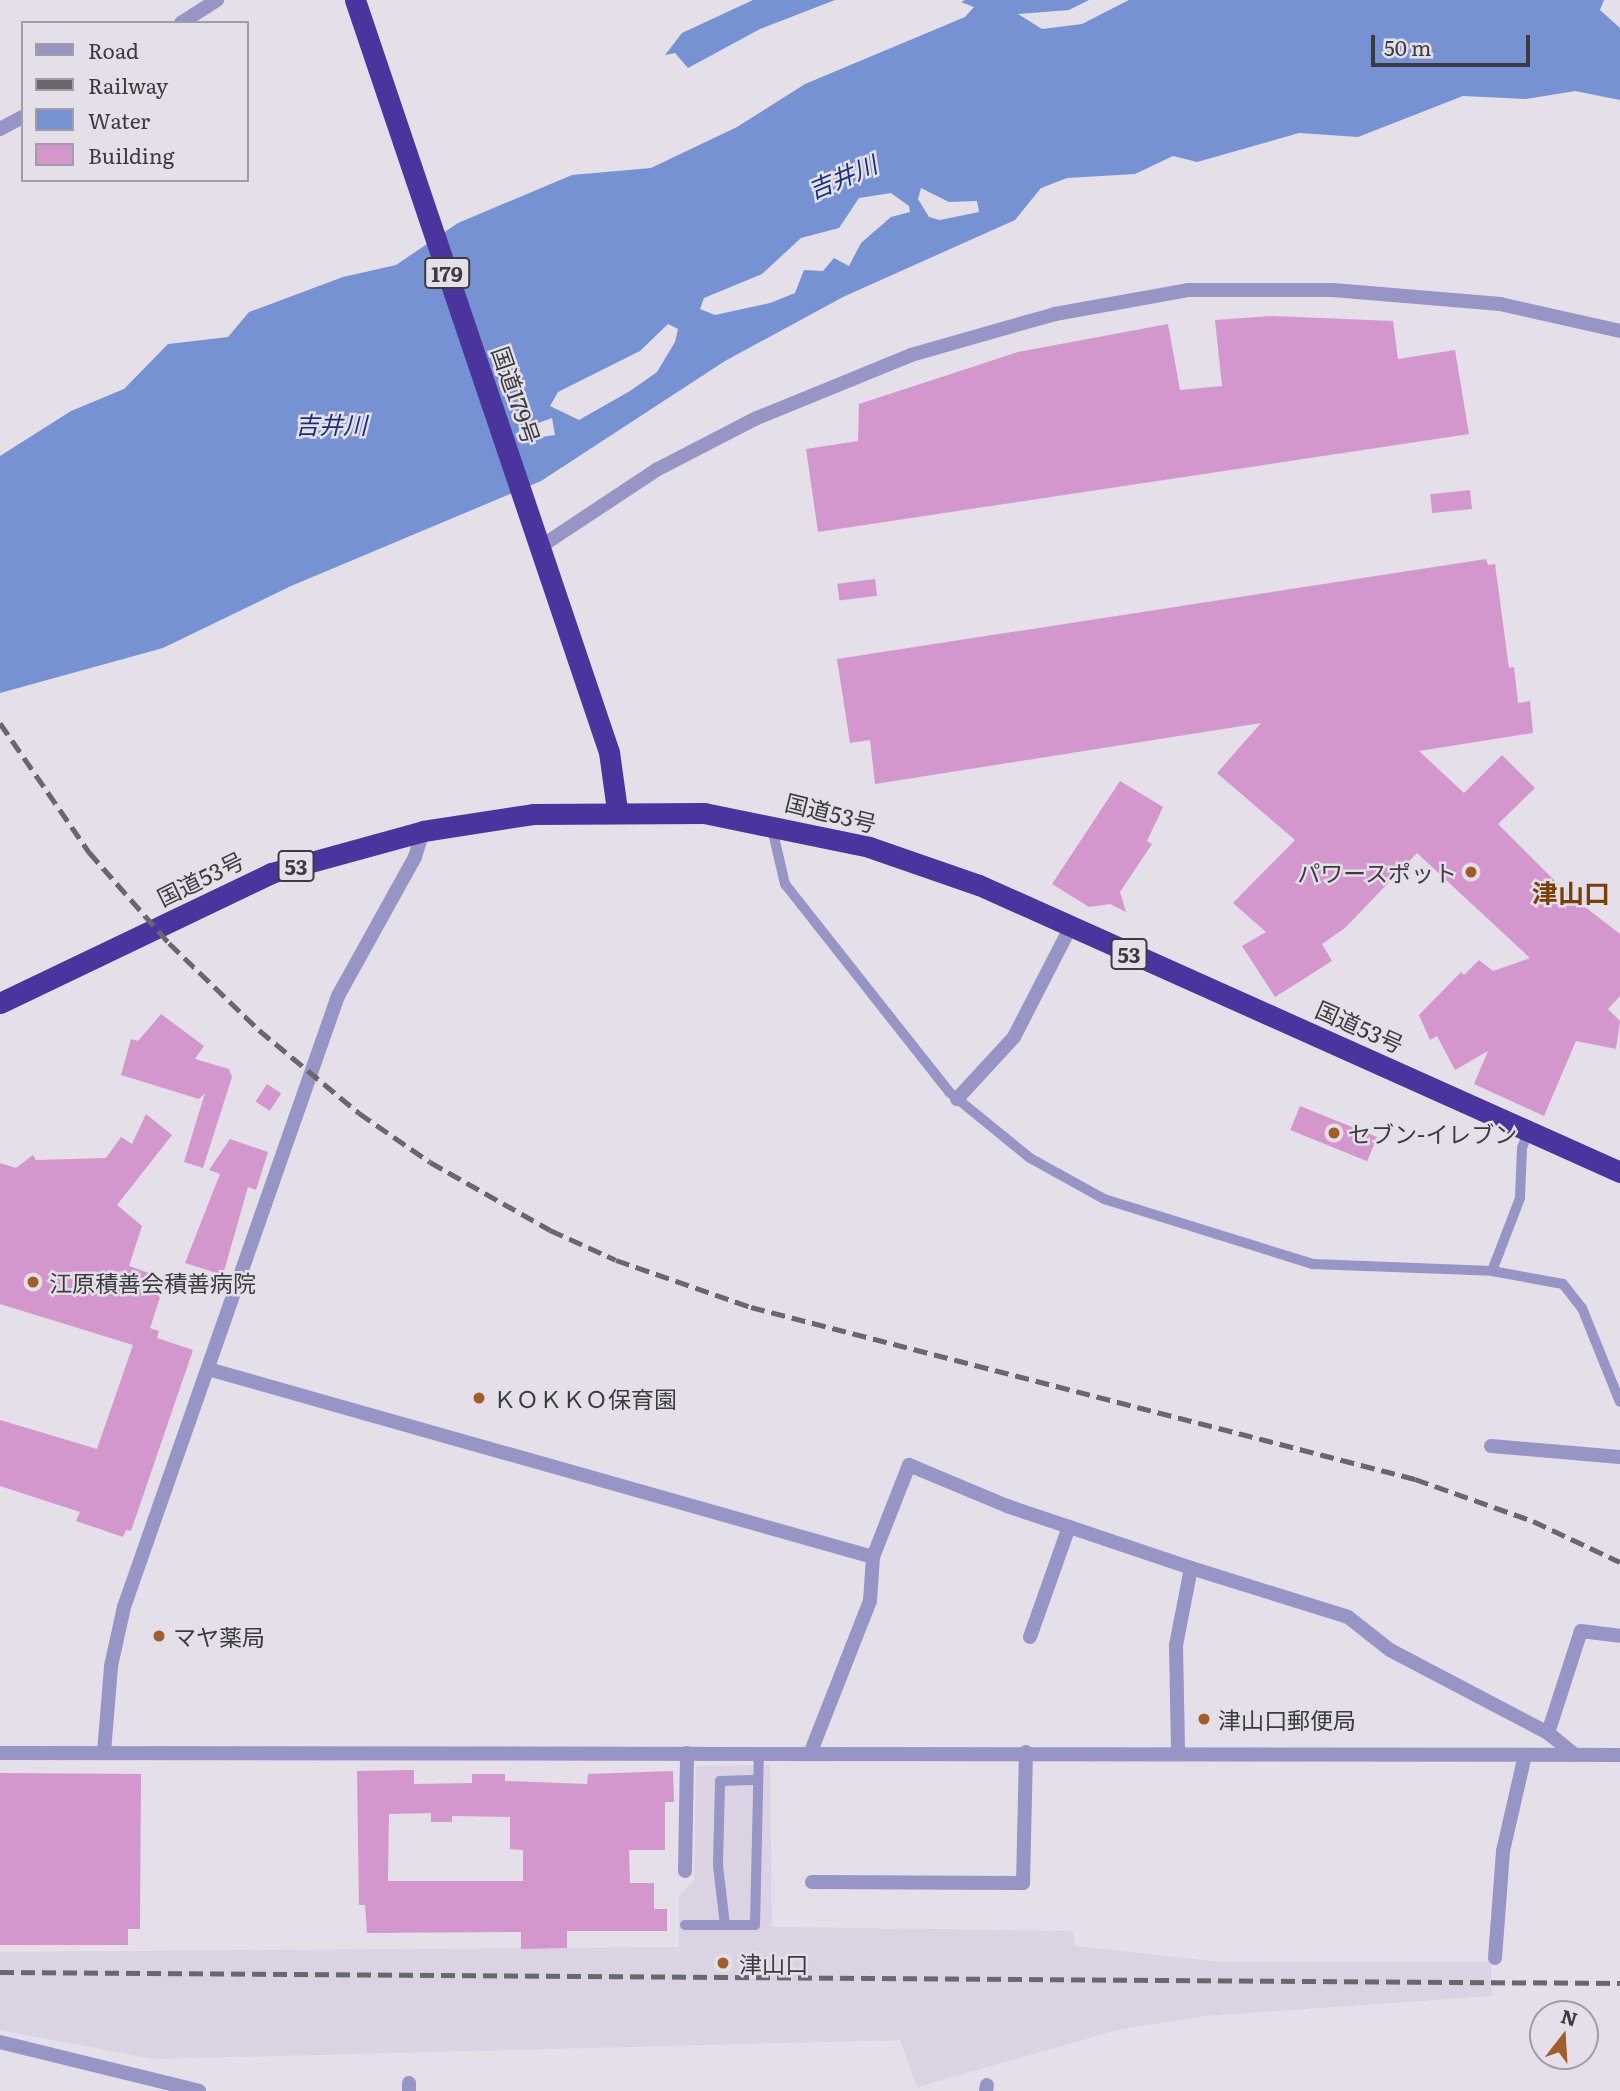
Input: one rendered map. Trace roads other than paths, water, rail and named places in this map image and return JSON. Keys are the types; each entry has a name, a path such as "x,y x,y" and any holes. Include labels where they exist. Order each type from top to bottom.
{"highway":[{"name":"国道179号","path":"355,0 609,752 617,810"},
{"name":"国道53号","path":"0,1003 271,873 422,831 533,814 617,810 704,814 771,824 882,851 979,885 1620,1172"}],"street":[{"path":"184,21 217,0"},
{"path":"0,129 21,118"},
{"path":"540,547 658,469 757,418 911,355 1055,314 1188,290 1333,290 1500,303 1620,331"},
{"path":"104,1752 111,1666 124,1607 338,996 415,857 422,831"},
{"path":"957,1099 1014,1037 1070,928"},
{"path":"208,1369 873,1557"},
{"path":"1491,1446 1620,1457"},
{"path":"810,1754 870,1601 873,1557 909,1465 1069,1527 1348,1617 1390,1650 1548,1733 1575,1755"},
{"path":"1030,1636 1069,1527"},
{"path":"1178,1750 1176,1645 1191,1568"},
{"path":"1548,1733 1581,1631 1620,1636"},
{"path":"0,1753 810,1754 1178,1750 1620,1755"},
{"path":"813,1882 1023,1883 1026,1752"},
{"path":"685,1871 687,1753"},
{"path":"1495,1958 1503,1851 1525,1755"},
{"path":"0,2042 199,2091"}],"lane":[{"path":"771,824 785,884 957,1099 1030,1158 1104,1199 1312,1264 1492,1271 1563,1284 1582,1308 1620,1402"},
{"path":"1492,1271 1520,1198 1522,1148 1529,1130"},
{"path":"685,1925 755,1925 759,1754"},
{"path":"725,1925 718,1865 720,1781 758,1780"}],"water":[{"path":"753,0 835,0 760,29 688,68 675,53 665,55 682,33"},
{"name":"吉井川","path":"1089,0 1069,10 1018,14 1042,29 1082,24 1129,0 1604,0 1600,10 1620,28 1620,100 1575,91 1526,99 1463,96 1358,137 1299,133 1197,162 1173,156 1135,174 1067,178 1041,188 1015,220 843,297 725,361 541,481 291,586 163,648 0,693 0,456 71,411 124,389 168,344 228,337 249,312 343,277 396,265 458,223 572,175 651,168 737,127 805,84 965,17 974,7 961,2","holes":["921,188 949,202 977,201 979,212 940,220 929,217 918,199","891,193 909,206 910,212 891,217 861,243 849,266 834,258 823,271 804,270 795,293 770,303 715,315 700,309 704,298 762,274 801,238 839,228 859,198","668,324 678,329 675,342 657,372 630,391 579,420 550,406 558,392 640,351","552,418 555,435 534,438 527,433 527,427"]}],"railway":[{"path":"0,723 89,852 169,943 259,1030 359,1113 430,1162 550,1230 616,1260 751,1307 1415,1479 1533,1521 1620,1562"},
{"path":"0,1972 1620,1983"}],"place":[{"name":"パワースポット","path":"1471,872"},
{"name":"セブン-イレブン","path":"1334,1133"},
{"name":"江原積善会積善病院","path":"33,1282"},
{"name":"ＫＯＫＫＯ保育園","path":"479,1398"},
{"name":"マヤ薬局","path":"159,1636"},
{"name":"津山口郵便局","path":"1204,1719"},
{"name":"津山口","path":"723,1963"}],"district":[{"name":"津山口","path":"1571,892"}]}
